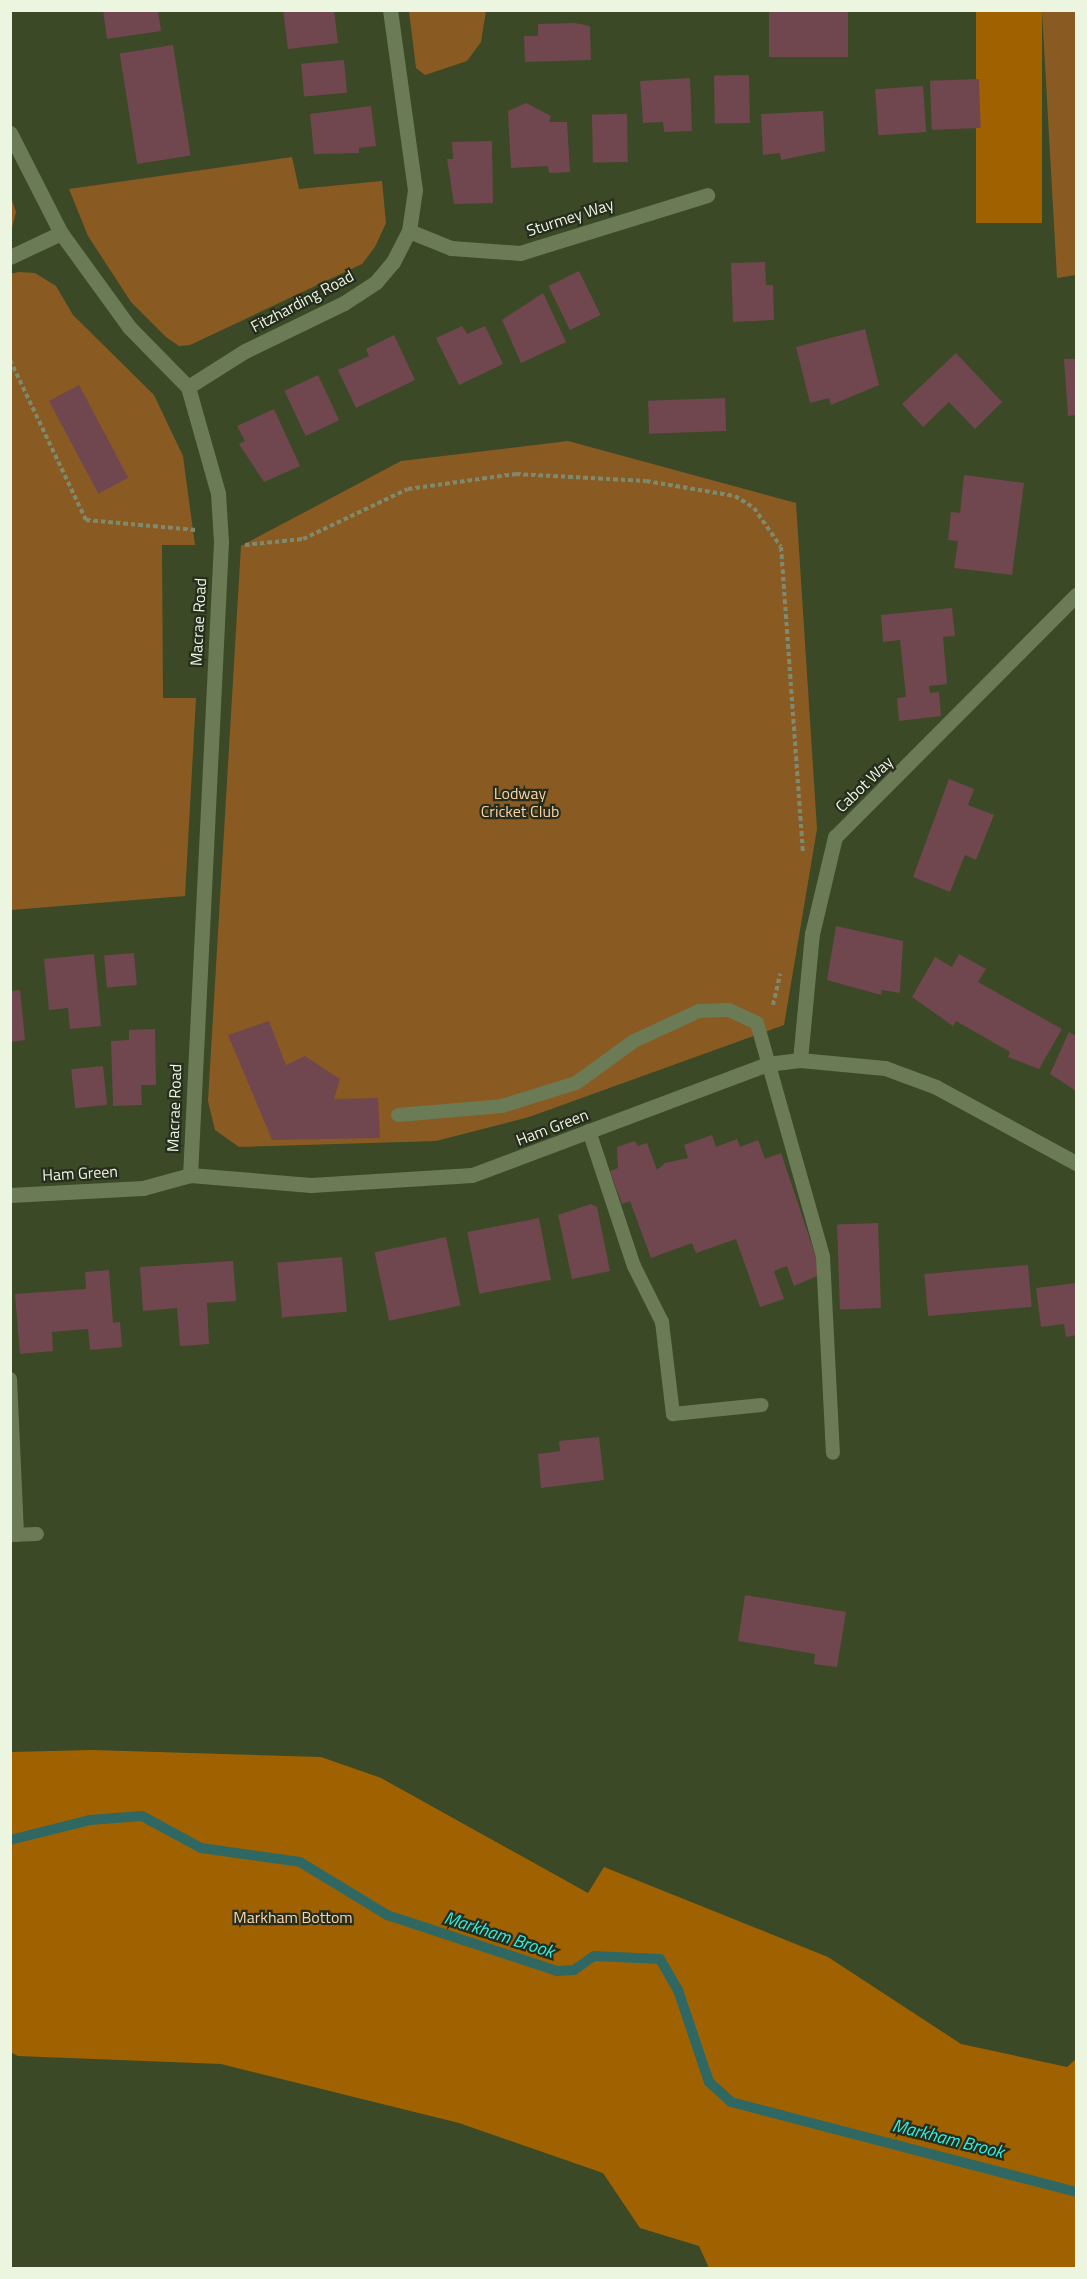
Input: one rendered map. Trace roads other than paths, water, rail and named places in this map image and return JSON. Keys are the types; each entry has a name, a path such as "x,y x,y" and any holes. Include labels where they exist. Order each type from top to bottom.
{"street":[{"name":"Fitzharding Road","path":"188,387 376,282 409,231 415,190 390,10"},
{"name":"Macrae Road","path":"10,133 61,233 129,327 188,387 206,437 221,542 190,1175"},
{"name":"Sturmey Way","path":"409,231 450,248 520,253 707,195"},
{"path":"10,257 61,233"},
{"name":"Cabot Way","path":"800,1060 812,934 835,837 1077,595"},
{"name":"Ham Green","path":"10,1195 143,1188 190,1175 311,1185 472,1175 767,1064 800,1060 885,1068 936,1086 1077,1163"}],"lane":[{"path":"398,1115 502,1106 576,1083 634,1041 699,1011 729,1010 757,1023 823,1257 833,1453"},
{"path":"589,1131 634,1266 662,1322 674,1414 762,1406"},
{"path":"10,1379 14,1535 37,1534"}],"waterway":[{"name":"Markham Brook","path":"10,1840 90,1820 142,1816 201,1848 300,1862 387,1915 557,1971 574,1970 594,1956 660,1959 678,1990 709,2082 731,2102 1076,2192"}],"park label":[{"name":"Lodway Cricket Club","path":"520,802"},
{"name":"Markham Bottom","path":"293,1917"}]}
